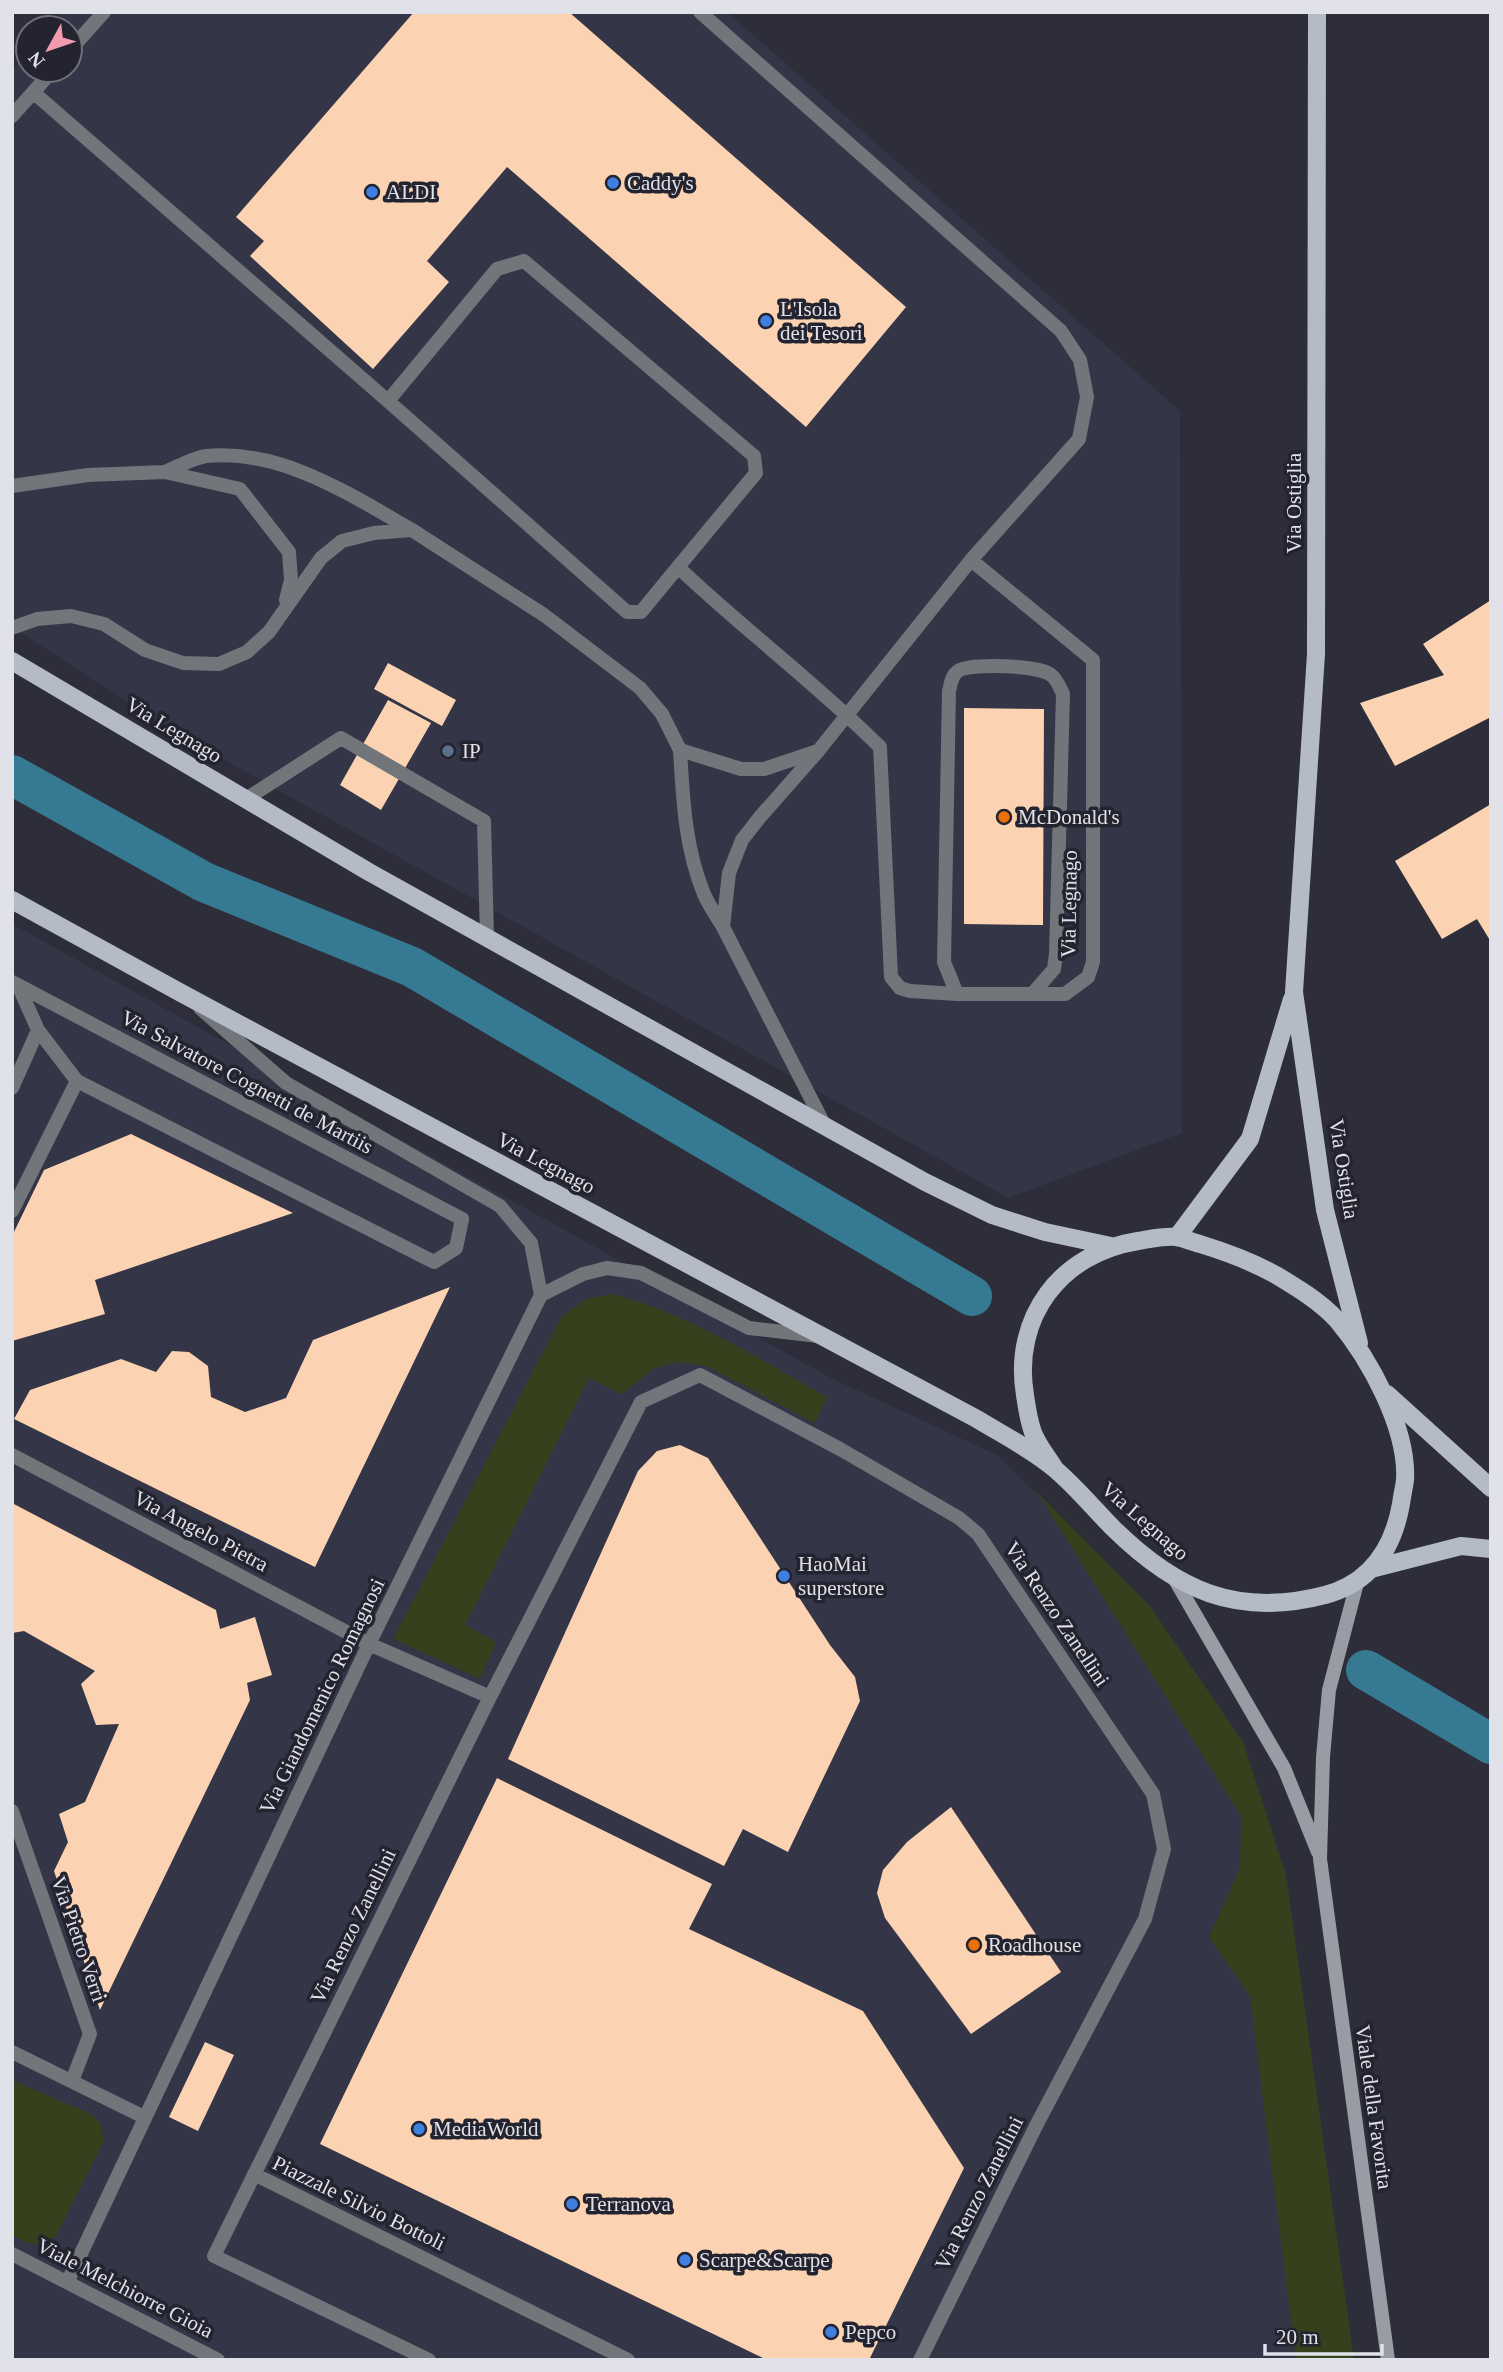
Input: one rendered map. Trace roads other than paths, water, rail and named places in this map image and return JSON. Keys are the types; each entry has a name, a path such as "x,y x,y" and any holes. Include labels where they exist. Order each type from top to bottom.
{"main road":[{"name":"Via Ostiglia","path":"1317,12 1316,654 1294,992 1325,1210 1360,1350"},
{"name":"Via Legnago","path":"12,661 487,937 925,1182 992,1215 1045,1233 1111,1246 1177,1237 1234,1255 1284,1280 1334,1317 1360,1350 1384,1391 1399,1439 1405,1478 1399,1512 1391,1536 1381,1557 1357,1583 1302,1601 1262,1603 1220,1599 1193,1589 1174,1578 1118,1532 1055,1469 977,1419 12,900"},
{"name":"Via Ostiglia","path":"1177,1237 1250,1139 1294,992"},
{"name":"Via Legnago","path":"1055,1469 1034,1436 1026,1407 1021,1373 1026,1337 1032,1317 1061,1277 1111,1246"},
{"name":"Via Legnago","path":"1384,1391 1491,1488"},
{"path":"1371,1569 1461,1546 1491,1549"},
{"name":"Viale della Favorita","path":"1174,1578 1284,1768 1320,1859"},
{"name":"Viale della Favorita","path":"1357,1583 1329,1690 1323,1757 1320,1859 1388,2360"}],"street":[{"path":"84,34 104,12"},
{"path":"700,12 1060,331 1080,360 1087,397 1079,439 971,560 819,751 742,840 729,873 723,928"},
{"path":"12,116 40,84"},
{"path":"33,92 627,612 641,612 755,473 754,456 524,261 497,269 388,401"},
{"path":"165,472 204,456 262,458 314,477 412,530 544,615 640,688 662,713 680,750 684,818 705,895 825,1126"},
{"path":"12,486 88,475 165,472 240,489 289,552 291,580 284,608"},
{"path":"12,628 37,620 71,616 104,624 145,650 183,663 219,664 247,652 269,632 321,558 342,541 374,533 412,530"},
{"name":"Via Legnago","path":"848,715 880,747 891,977 900,988 957,995 1065,994 1088,976 1093,962 1093,660 971,560"},
{"path":"678,566 712,599 848,715"},
{"path":"957,995 944,962 949,691 953,676 971,666 1041,670 1051,675 1063,694 1056,954 1054,969 1033,993"},
{"path":"246,799 341,738 484,821 487,937"},
{"path":"680,750 741,769 764,769 819,751"},
{"path":"12,1211 77,1081 38,1030 15,984"},
{"name":"Via Salvatore Cognetti de Martiis","path":"15,984 462,1219 456,1248 435,1262 77,1081"},
{"path":"183,994 286,1083 500,1206 531,1243 541,1296 583,1274 607,1268 641,1273 749,1328 822,1337"},
{"path":"12,1088 38,1030"},
{"name":"Via Giandomenico Romagnosi","path":"68,2281 369,1644 541,1296"},
{"name":"Via Renzo Zanellini","path":"254,2174 490,1697 641,1402 700,1375 839,1449 959,1518 978,1534 1153,1794 1164,1849 1145,1919 1038,2122 920,2360"},
{"name":"Via Angelo Pietra","path":"12,1455 369,1644"},
{"path":"369,1644 490,1697"},
{"name":"Via Pietro Verri","path":"12,1811 90,2034 72,2081"},
{"path":"12,2052 144,2117"},
{"name":"Piazzale Silvio Bottoli","path":"429,2360 214,2256 254,2174 628,2360"},
{"name":"Viale Melchiorre Gioia","path":"12,2254 218,2360"}],"waterway":[{"path":"12,775 204,882 412,967 972,1296"},
{"path":"1366,1670 1491,1744"}],"place":[{"name":"Caddy's","path":"613,183"},
{"name":"ALDI","path":"372,192"},
{"name":"L'Isola dei Tesori","path":"766,321"},
{"name":"IP","path":"448,751"},
{"name":"McDonald's","path":"1004,817"},
{"name":"HaoMai superstore","path":"784,1576"},
{"name":"Roadhouse","path":"974,1945"},
{"name":"MediaWorld","path":"419,2129"},
{"name":"Terranova","path":"572,2204"},
{"name":"Scarpe&Scarpe","path":"685,2260"},
{"name":"Pepco","path":"831,2332"}]}
